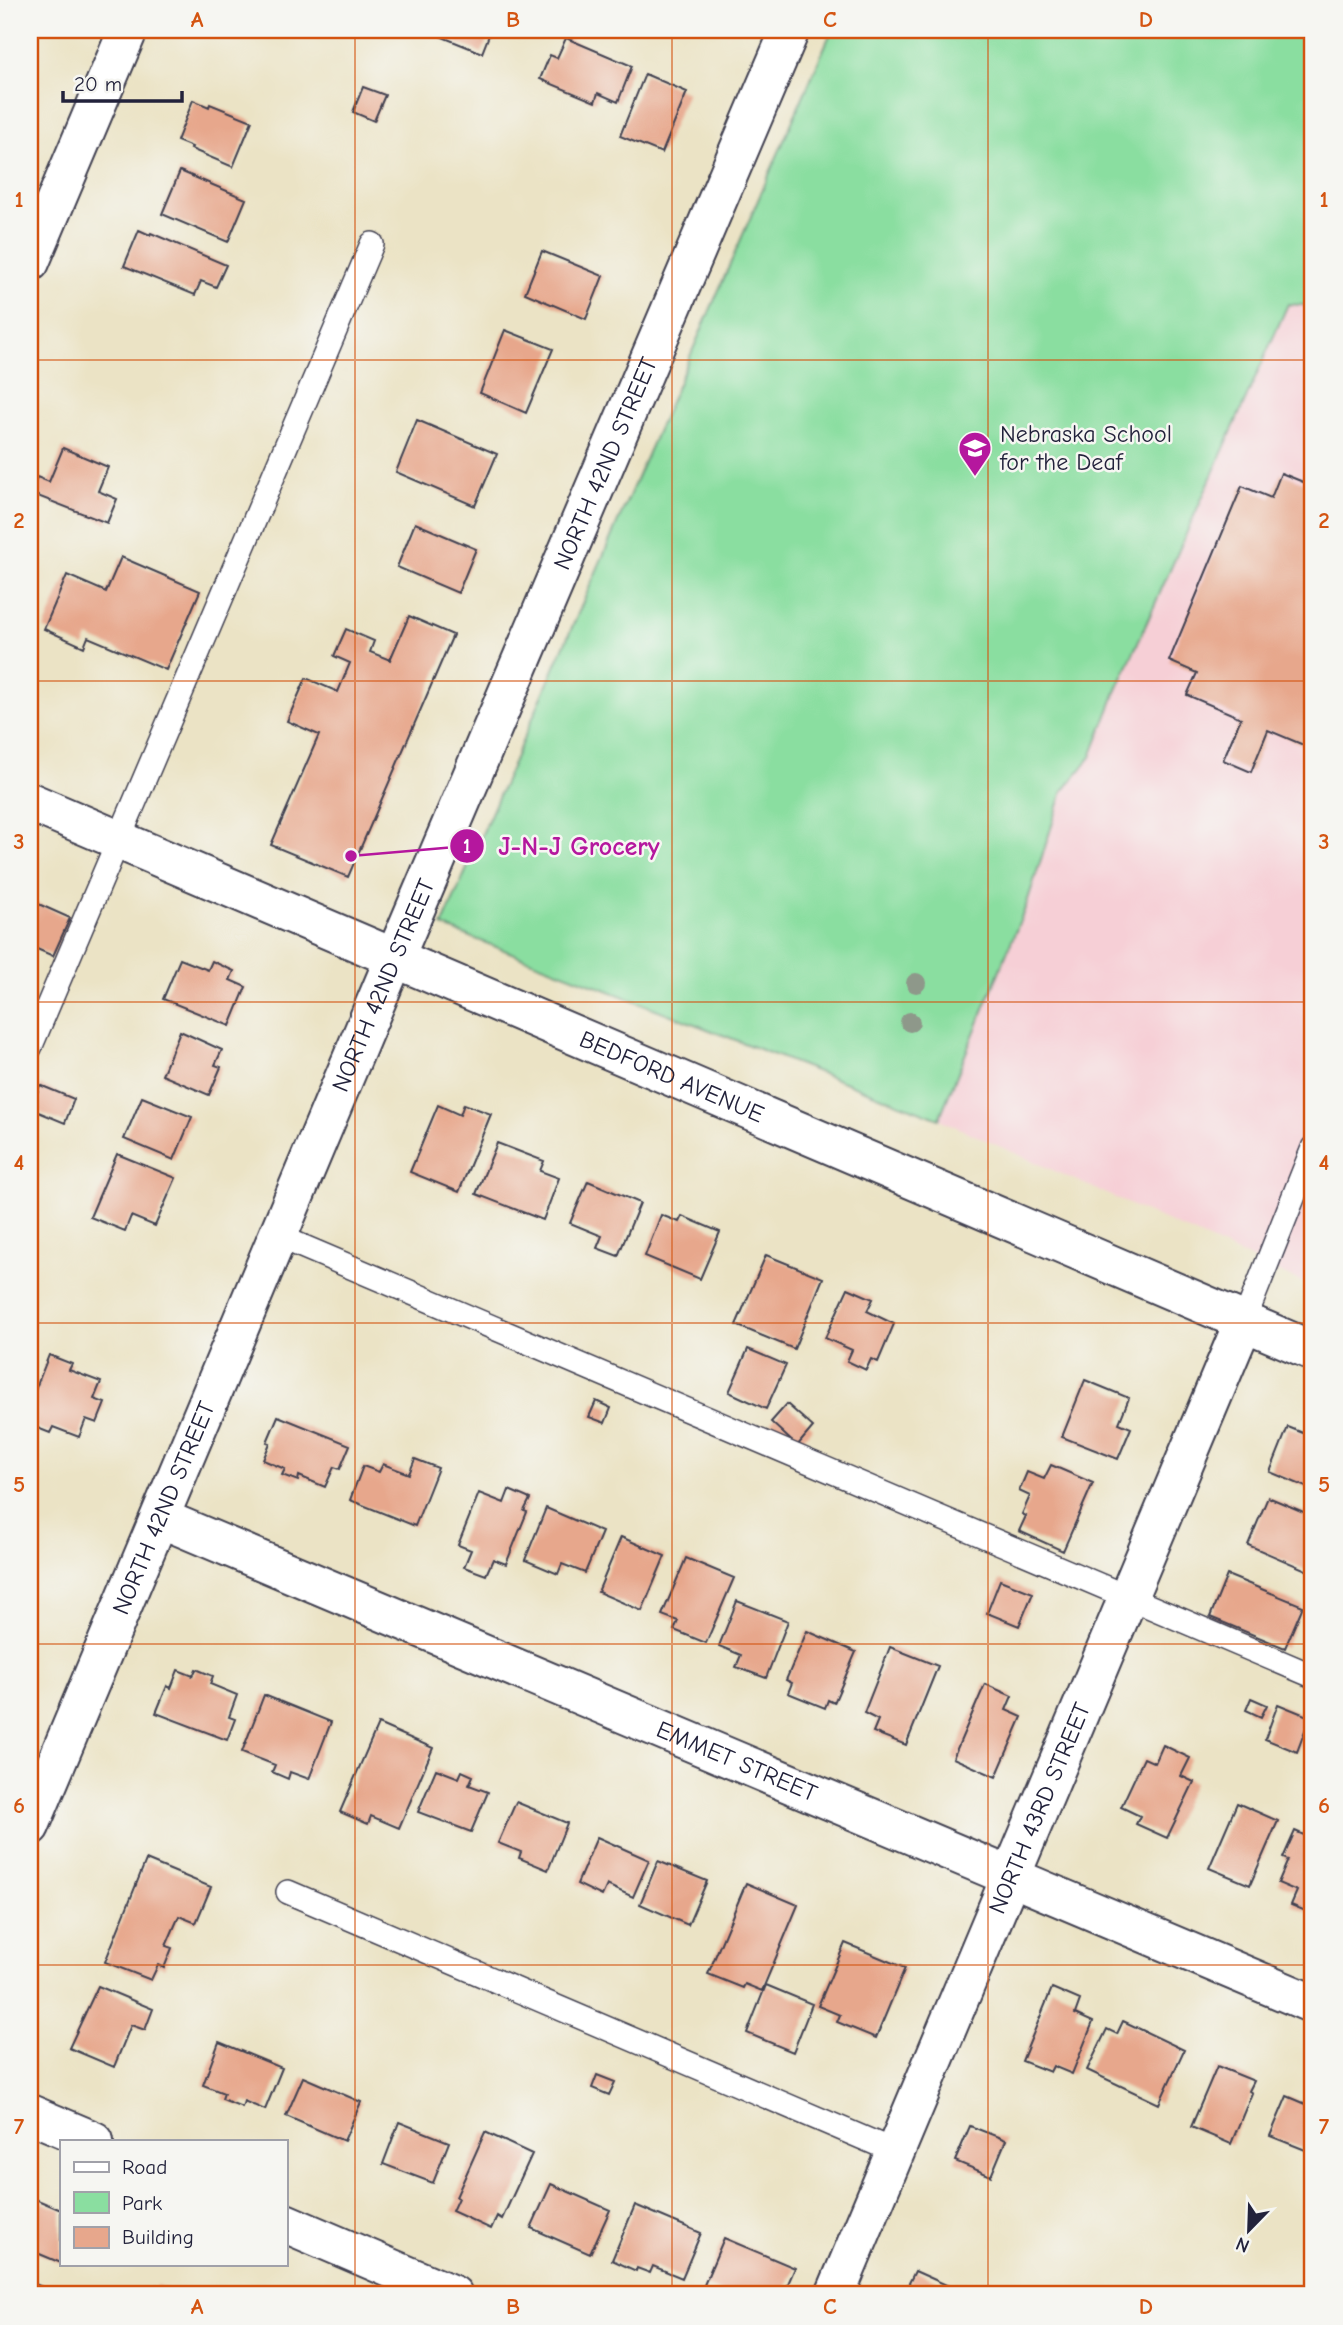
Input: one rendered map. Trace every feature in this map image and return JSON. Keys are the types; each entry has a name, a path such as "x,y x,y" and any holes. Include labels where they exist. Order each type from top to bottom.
{"street":[{"path":"30,262 128,30"},
{"name":"NORTH 42ND STREET","path":"30,1826 787,31"},
{"name":"BEDFORD AVENUE","path":"30,802 1313,1351"},
{"name":"NORTH 43RD STREET","path":"835,2295 1244,1321"},
{"name":"EMMET STREET","path":"160,1518 1313,2004"},
{"path":"30,2114 92,2140"},
{"path":"287,2224 453,2295"}],"lane":[{"path":"30,1048 372,244"},
{"path":"1244,1321 1313,1148"},
{"path":"278,1236 1313,1676"},
{"path":"288,1892 896,2152"}],"shaded area":[{"name":"Nebraska School for the Deaf","path":"832,30 1313,30 1313,1287 939,1119 442,926"}],"green space":[{"name":"Nebraska School for the Deaf","path":"832,30 1313,30 1313,306 1288,304 1116,692 1091,757 1063,791 1026,906 939,1119 442,926"}],"building":[{"path":"425,30 491,30 482,53"},
{"path":"566,38 632,66 618,102 598,93 595,102 540,79 550,55 557,58"},
{"path":"645,74 687,92 662,153 620,136"},
{"path":"363,87 385,95 374,121 353,112"},
{"path":"193,100 252,121 233,167 177,141"},
{"path":"180,171 246,199 228,242 162,214"},
{"path":"139,230 226,265 216,287 201,281 195,295 124,266"},
{"path":"542,251 603,276 586,319 525,293"},
{"path":"505,330 553,349 526,413 480,393"},
{"path":"417,420 497,454 475,506 396,472"},
{"path":"63,448 108,467 98,491 117,499 107,523 30,493 37,477 49,482"},
{"path":"1281,473 1313,486 1313,749 1268,730 1251,772 1223,760 1241,718 1187,695 1197,673 1169,661 1242,486 1271,498"},
{"path":"415,523 476,549 458,593 397,567"},
{"path":"121,557 200,591 166,670 88,637 84,647 44,629 67,575 106,592"},
{"path":"409,616 453,635 348,877 271,845 319,735 287,721 306,678 338,692 350,663 334,656 346,629 374,641 370,652 390,660"},
{"path":"34,902 70,918 53,956 30,946 30,911"},
{"path":"180,959 208,970 212,961 234,971 230,980 246,987 230,1026 163,999"},
{"path":"180,1031 222,1050 215,1065 221,1067 209,1095 162,1075"},
{"path":"40,1085 74,1099 65,1123 31,1109"},
{"path":"142,1097 192,1117 174,1160 124,1139"},
{"path":"464,1104 491,1114 459,1192 410,1172 438,1105 460,1115"},
{"path":"497,1143 544,1161 540,1171 559,1178 543,1220 476,1194"},
{"path":"117,1154 176,1178 155,1226 131,1216 125,1231 90,1217"},
{"path":"588,1181 640,1203 618,1256 597,1248 602,1236 570,1223"},
{"path":"661,1215 679,1222 682,1216 720,1232 700,1279 645,1256"},
{"path":"766,1255 823,1278 794,1349 736,1325"},
{"path":"848,1288 873,1299 867,1311 894,1324 878,1362 871,1359 866,1370 847,1361 852,1350 825,1338"},
{"path":"748,1349 786,1365 766,1409 729,1392"},
{"path":"49,1355 72,1364 69,1370 101,1382 94,1399 105,1403 97,1423 86,1419 79,1437 53,1427 50,1433 30,1425 30,1403"},
{"path":"1085,1380 1129,1398 1119,1423 1131,1428 1118,1459 1062,1437"},
{"path":"596,1401 611,1408 605,1423 589,1417"},
{"path":"787,1404 813,1427 797,1446 771,1422"},
{"path":"278,1416 350,1445 340,1469 334,1467 325,1487 299,1476 298,1481 282,1475 285,1469 263,1460"},
{"path":"1288,1427 1313,1437 1313,1490 1270,1472"},
{"path":"415,1459 438,1468 415,1526 350,1500 363,1466 379,1472 383,1464 409,1474"},
{"path":"1051,1465 1093,1483 1063,1551 1019,1531 1026,1516 1022,1514 1030,1496 1019,1491 1027,1472 1044,1479"},
{"path":"509,1490 530,1499 506,1564 493,1559 486,1575 464,1567 471,1550 458,1545 479,1493 504,1503"},
{"path":"1268,1497 1313,1516 1313,1573 1248,1545"},
{"path":"546,1508 602,1532 585,1573 562,1564 558,1574 525,1560"},
{"path":"621,1537 665,1556 642,1611 598,1592"},
{"path":"686,1558 734,1578 706,1643 674,1630 678,1621 662,1615"},
{"path":"1227,1575 1303,1606 1285,1648 1210,1617"},
{"path":"1000,1580 1033,1593 1019,1626 987,1613"},
{"path":"737,1601 788,1621 766,1678 736,1667 741,1655 719,1646"},
{"path":"807,1631 856,1652 834,1703 828,1700 825,1708 788,1693 792,1683 786,1680"},
{"path":"890,1647 938,1666 906,1745 873,1732 878,1720 864,1713"},
{"path":"196,1669 213,1676 210,1684 237,1695 229,1717 235,1719 227,1740 156,1713 167,1686 171,1688 178,1670 193,1676"},
{"path":"985,1684 1012,1696 1006,1710 1022,1717 996,1777 953,1758"},
{"path":"264,1695 331,1722 309,1779 290,1772 288,1779 272,1772 275,1765 242,1752"},
{"path":"1251,1698 1267,1705 1261,1717 1246,1710"},
{"path":"1278,1704 1310,1717 1297,1752 1265,1739"},
{"path":"378,1724 433,1748 399,1828 371,1816 368,1824 340,1812"},
{"path":"1163,1745 1190,1758 1181,1776 1194,1782 1167,1838 1136,1824 1140,1816 1121,1807 1144,1758 1155,1763"},
{"path":"436,1769 459,1778 462,1771 473,1776 469,1785 488,1792 471,1832 418,1812"},
{"path":"516,1802 567,1823 548,1870 519,1858 521,1852 498,1843"},
{"path":"1237,1803 1278,1821 1250,1885 1209,1868"},
{"path":"1295,1831 1313,1839 1313,1901 1308,1912 1291,1905 1297,1891 1278,1883 1288,1860 1283,1858"},
{"path":"597,1837 649,1860 633,1897 607,1885 602,1896 577,1884"},
{"path":"146,1860 211,1887 196,1923 179,1916 166,1946 172,1948 164,1968 158,1965 151,1980 105,1962"},
{"path":"658,1861 707,1881 688,1925 640,1904"},
{"path":"746,1883 798,1905 762,1991 745,1984 743,1988 708,1974"},
{"path":"845,1943 905,1968 876,2038 837,2022 840,2015 818,2006"},
{"path":"766,1985 812,2004 793,2052 747,2033"},
{"path":"98,1986 153,2009 145,2030 131,2025 114,2067 69,2048"},
{"path":"1052,1988 1080,2000 1075,2014 1093,2022 1072,2074 1053,2066 1050,2072 1022,2061"},
{"path":"1123,2021 1184,2050 1159,2104 1087,2070 1107,2029 1117,2034"},
{"path":"219,2042 282,2068 265,2110 244,2101 242,2107 222,2099 224,2093 203,2085"},
{"path":"1217,2066 1254,2081 1249,2091 1252,2093 1231,2144 1191,2127"},
{"path":"597,2075 615,2082 609,2095 592,2088"},
{"path":"303,2077 361,2102 344,2141 286,2116"},
{"path":"1287,2096 1313,2107 1313,2153 1270,2136"},
{"path":"399,2122 449,2142 433,2183 383,2164"},
{"path":"970,2126 1006,2140 991,2176 955,2161"},
{"path":"485,2132 532,2154 502,2219 497,2216 491,2229 452,2211"},
{"path":"551,2184 610,2210 590,2254 531,2228"},
{"path":"33,2198 60,2210 60,2263 30,2250 30,2207"},
{"path":"635,2205 701,2233 682,2278 653,2266 650,2273 637,2268 636,2271 612,2260"},
{"path":"724,2238 795,2268 783,2295 728,2295 704,2285"},
{"path":"915,2271 951,2287 947,2295 903,2295"},
{"path":"30,2282 62,2295 30,2295"},
{"path":"157,2285 182,2295 153,2295"}],"place":[{"name":"Nebraska School for the Deaf","path":"975,478"},
{"name":"J-N-J Grocery","path":"351,856"}]}
